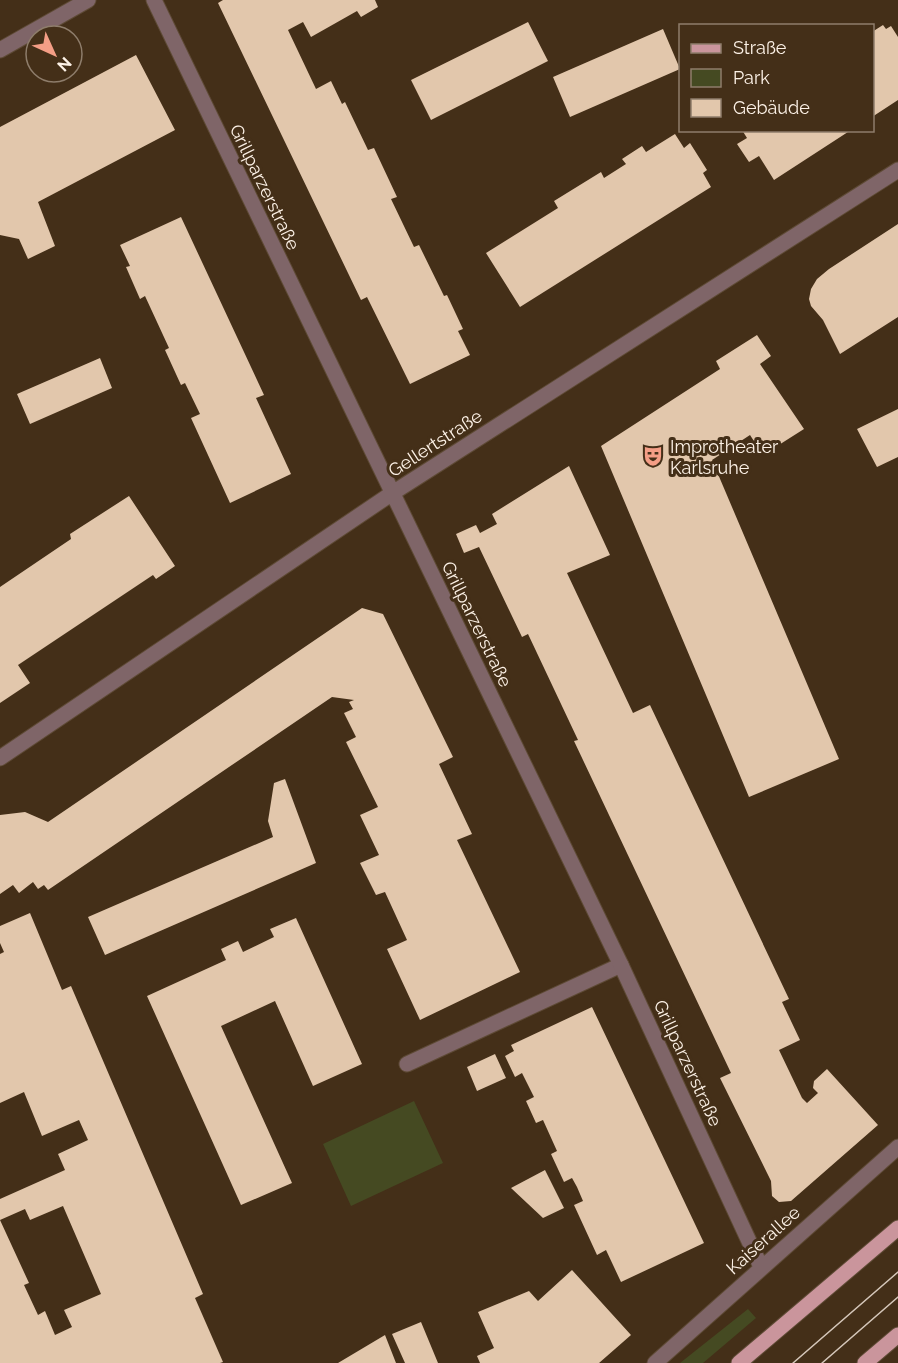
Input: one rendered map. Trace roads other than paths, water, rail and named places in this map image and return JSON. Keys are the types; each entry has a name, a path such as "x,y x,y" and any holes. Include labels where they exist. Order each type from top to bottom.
{"main road":[{"path":"739,1363 898,1228"},
{"path":"866,1363 898,1335"}],"street":[{"path":"0,50 88,0"},
{"name":"Grillparzerstraße","path":"154,0 391,494 621,964 761,1267"},
{"name":"Gellertstraße","path":"0,758 391,494 898,170"},
{"path":"407,1064 621,964"},
{"name":"Kaiserallee","path":"656,1363 898,1147"}],"tram line":[{"path":"793,1363 898,1272"},
{"path":"822,1363 898,1297"}],"place":[{"name":"Improtheater Karlsruhe","path":"653,456"}]}
